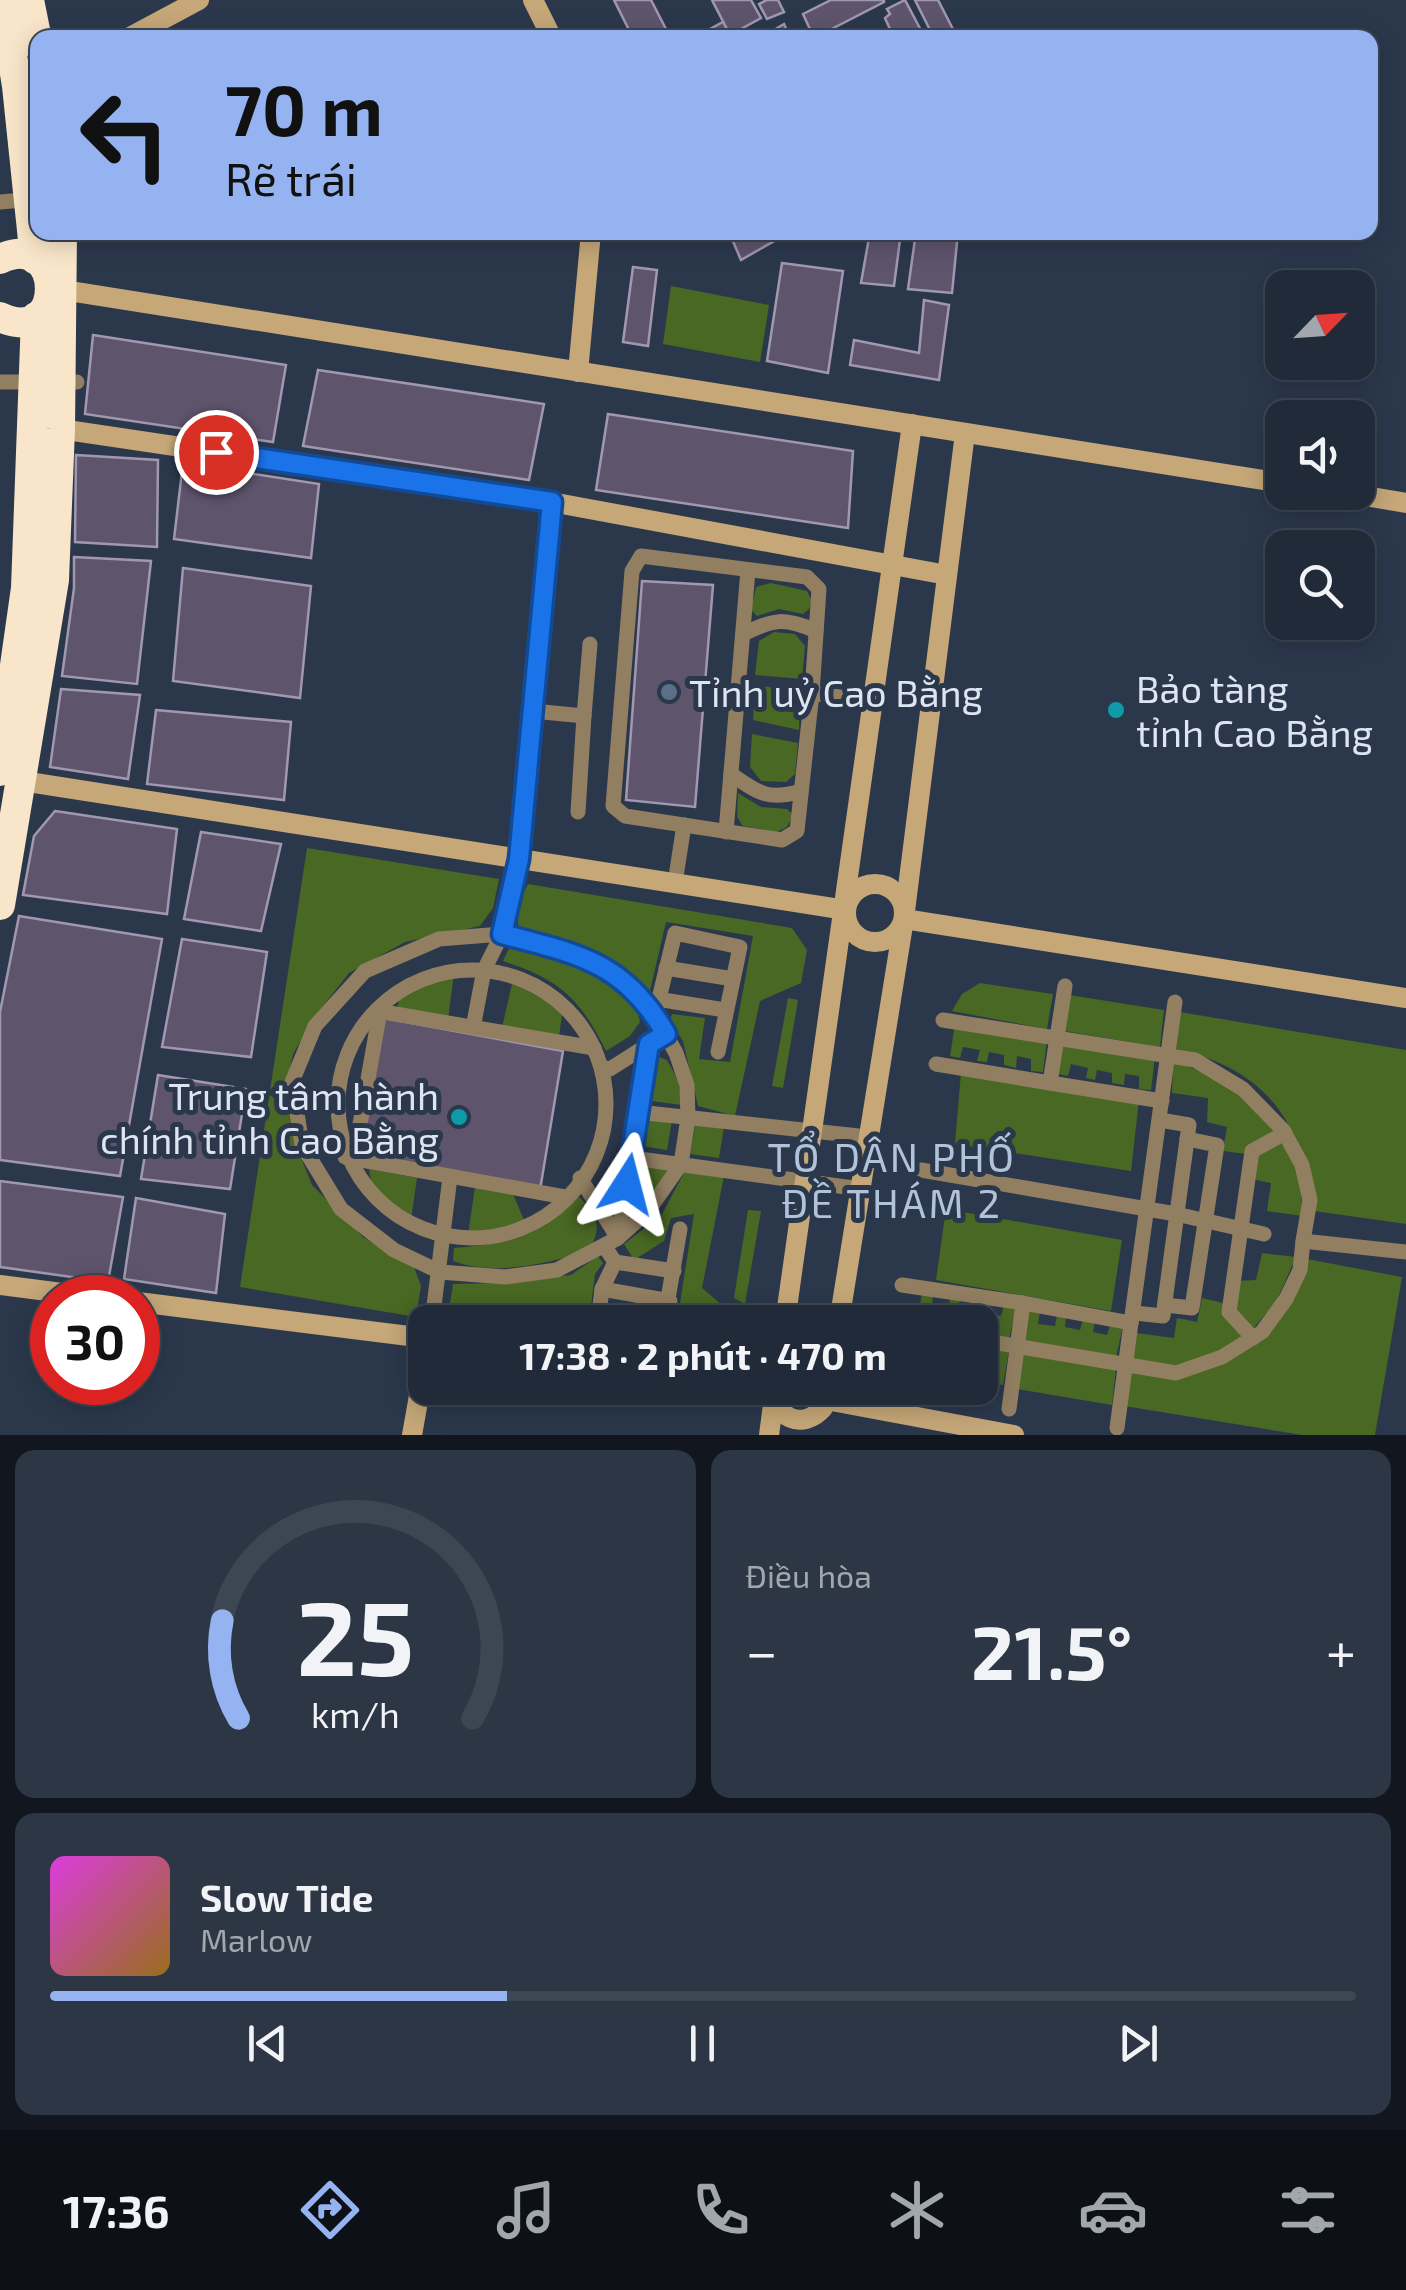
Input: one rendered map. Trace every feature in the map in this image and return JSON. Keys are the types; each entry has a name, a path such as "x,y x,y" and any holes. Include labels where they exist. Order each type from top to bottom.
{"highway":[{"path":"3,0 27,85 23,200 30,234"},
{"path":"29,0 35,30"},
{"path":"31,240 35,259"},
{"path":"8,777 54,580 60,430 57,290 61,240"},
{"path":"0,260 16,254 35,259 46,269 57,290"},
{"path":"0,317 20,322 36,317 57,290"},
{"path":"0,905 24,603 57,382 36,317"}],"street":[{"path":"143,30 199,0"},
{"path":"533,0 548,30"},
{"path":"578,372 590,240"},
{"path":"57,290 1265,480"},
{"path":"0,382 57,382"},
{"path":"788,1305 912,424"},
{"path":"60,430 552,502 947,576"},
{"path":"842,1305 904,919 965,433"},
{"path":"1375,498 1406,503"},
{"path":"473,1028 484,970 502,934 519,859 552,502"},
{"path":"641,556 807,577 819,589 816,631 797,831 782,840 626,816 614,806 632,571 641,556"},
{"path":"726,832 748,570"},
{"path":"743,634 771,621 794,621 816,631"},
{"path":"578,812 590,644"},
{"path":"812,693 874,702"},
{"path":"532,712 584,716"},
{"path":"731,774 760,794 782,797 802,790"},
{"path":"8,777 846,910"},
{"path":"675,883 684,825"},
{"path":"888,886 902,900 904,919 885,941 866,941 850,929 848,900 861,887 888,886"},
{"path":"904,919 1406,998"},
{"path":"502,934 578,954 617,974 656,1007 687,1085 688,1118 680,1164 648,1210 612,1243 557,1270 505,1278 440,1272 394,1250 342,1210 302,1145 292,1082 315,1026 365,972 440,939 502,934"},
{"path":"656,1007 675,934 740,947 718,1052"},
{"path":"466,968 506,972 542,984 573,1009 606,1068 606,1094 598,1146 565,1197 506,1236 478,1242 444,1238 411,1224 378,1202 350,1157 339,1084 354,1041 379,1011 406,987 435,974 466,968"},
{"path":"666,968 734,979"},
{"path":"1050,1083 1065,986"},
{"path":"1118,1428 1175,1002"},
{"path":"656,1007 724,1010"},
{"path":"379,1011 594,1048"},
{"path":"350,1157 379,1011"},
{"path":"943,1020 1194,1060 1243,1089 1284,1133 1302,1165 1310,1200 1300,1270 1286,1299 1262,1332 1222,1356 1176,1372 998,1343"},
{"path":"606,1068 666,1034"},
{"path":"612,1243 632,1158 649,1044"},
{"path":"936,1064 1162,1101"},
{"path":"339,1084 366,1088"},
{"path":"638,1112 868,1138"},
{"path":"902,1285 1133,1318 1163,1316 1189,1125 1160,1120"},
{"path":"1253,1338 1230,1312 1240,1228 1252,1151 1284,1133"},
{"path":"1165,1305 1192,1308 1216,1145 1187,1139"},
{"path":"350,1157 565,1197"},
{"path":"632,1158 861,1189"},
{"path":"921,1170 1176,1214 1264,1234"},
{"path":"435,1305 450,1177"},
{"path":"580,1178 612,1243 615,1262 602,1289 600,1305"},
{"path":"669,1305 680,1229"},
{"path":"1304,1241 1406,1252"},
{"path":"615,1262 674,1271"},
{"path":"0,1285 30,1289"},
{"path":"602,1289 670,1300"},
{"path":"1009,1409 1023,1304"},
{"path":"160,1305 408,1336"},
{"path":"412,1435 417,1405"},
{"path":"769,1435 773,1405"},
{"path":"778,1405 786,1416 802,1421 817,1414 821,1405"},
{"path":"821,1435 824,1405"},
{"path":"883,1405 1014,1435"}],"green space":[{"path":"671,286 769,305 760,362 663,344"},
{"path":"771,583 807,591 812,601 809,609 803,614 779,609 757,616 751,610 756,587"},
{"path":"774,632 795,634 805,646 802,679 755,675 759,641"},
{"path":"755,685 800,692 799,730 753,720"},
{"path":"752,734 798,743 795,774 786,782 761,781 750,767"},
{"path":"738,793 761,807 787,809 793,815 787,827 777,832 743,826 737,817"},
{"path":"307,848 499,879 493,908 480,926 405,942 349,973 316,1015 293,1054 285,1093 294,1140 312,1185 363,1237 414,1267 421,1286 418,1305 408,1305 408,1316 240,1287"},
{"path":"528,884 792,928 807,950 801,983 760,1001 735,1116 698,1106 683,1041 670,1021 672,1014 705,1018 699,1059 730,1062 753,936 666,922 649,995 610,962 518,926 518,904"},
{"path":"511,944 568,959 607,978 634,1005 640,1022 630,1036 606,1051 587,1017 566,993 539,975 503,961"},
{"path":"454,974 448,1019 397,1008 400,997 428,981"},
{"path":"513,979 541,990 563,1007 559,1037 502,1028"},
{"path":"980,983 1053,994 1047,1029 952,1011 962,994"},
{"path":"1069,995 1164,1010 1160,1047 1064,1031"},
{"path":"788,998 798,1000 783,1088 772,1086"},
{"path":"1180,1012 1406,1050 1406,1224 1314,1211 1300,1151 1275,1104 1234,1070 1176,1049"},
{"path":"955,1024 1047,1039 1043,1072 1031,1071 1031,1059 1017,1056 1016,1068 1004,1065 1004,1055 989,1052 987,1062 977,1061 980,1050 963,1047 960,1058 950,1056"},
{"path":"1063,1042 1155,1057 1151,1090 1139,1089 1139,1076 1125,1074 1124,1085 1112,1083 1112,1073 1097,1070 1095,1080 1086,1078 1088,1068 1071,1064 1068,1076 1058,1074"},
{"path":"659,1057 667,1060 679,1082 682,1105 651,1101"},
{"path":"1173,1059 1240,1090 1266,1115 1299,1167 1303,1216 1267,1211 1271,1183 1241,1177 1246,1154 1223,1151 1227,1127 1207,1122 1208,1098 1172,1093"},
{"path":"961,1072 1139,1100 1131,1171 955,1144"},
{"path":"648,1117 672,1120 667,1150 642,1146"},
{"path":"695,1124 724,1127 719,1158 690,1154"},
{"path":"644,1162 664,1166 668,1171 642,1210 631,1208 637,1166"},
{"path":"369,1169 417,1178 411,1220 378,1192"},
{"path":"685,1171 724,1176 702,1288 722,1305 680,1305 694,1214 671,1218 664,1241 634,1260 624,1244 661,1216"},
{"path":"475,1187 513,1194 524,1220 494,1234 468,1235"},
{"path":"578,1196 596,1222 596,1235 589,1251 504,1268 453,1261 454,1248 522,1236 550,1222"},
{"path":"946,1209 1122,1240 1111,1311 936,1280"},
{"path":"748,1210 761,1211 745,1304 734,1298"},
{"path":"1262,1253 1296,1257 1276,1302 1245,1338 1219,1353 1173,1369 1132,1364 1136,1333 1174,1338 1177,1318 1197,1322 1202,1298 1223,1303 1237,1281 1256,1280"},
{"path":"598,1256 603,1263 595,1274 591,1305 450,1305 453,1284 571,1275"},
{"path":"1307,1259 1402,1277 1375,1435 1302,1435 1124,1406 1130,1371 1160,1375 1252,1342"},
{"path":"922,1293 933,1294 932,1305 920,1305"},
{"path":"950,1297 960,1299 959,1305 949,1305"},
{"path":"1004,1305 1016,1307 1009,1340 998,1338 998,1316"},
{"path":"1029,1311 1040,1312 1038,1324 1055,1326 1057,1315 1066,1317 1065,1327 1080,1330 1083,1319 1095,1321 1093,1332 1107,1335 1111,1323 1123,1325 1116,1358 1024,1343"},
{"path":"998,1348 1009,1350 1003,1385 998,1384"},
{"path":"1022,1353 1116,1368 1112,1405 1017,1389"}],"building":[{"path":"614,0 651,0 666,30 629,30"},
{"path":"712,0 751,0 761,18 739,30 727,30"},
{"path":"778,0 784,12 767,19 759,4"},
{"path":"831,0 884,0 830,30 810,30 803,14"},
{"path":"905,0 921,30 890,30 885,18 890,14 887,9"},
{"path":"915,0 938,0 953,30 930,30"},
{"path":"723,22 727,30 708,30"},
{"path":"732,240 776,240 741,260"},
{"path":"869,240 900,240 894,286 861,283"},
{"path":"915,240 957,240 952,293 908,289"},
{"path":"782,263 843,271 828,373 767,361"},
{"path":"633,267 657,270 648,346 623,342"},
{"path":"924,300 949,305 939,380 850,365 854,340 919,353"},
{"path":"93,335 286,365 273,442 85,414"},
{"path":"318,370 544,404 529,480 303,446"},
{"path":"608,414 853,451 848,528 596,490"},
{"path":"76,455 158,460 157,547 75,542"},
{"path":"183,463 319,484 311,558 174,539"},
{"path":"74,557 151,561 137,684 62,676 74,588"},
{"path":"183,568 311,586 300,698 173,681"},
{"name":"Tỉnh uỷ Cao Bằng","path":"642,581 713,585 695,807 626,800"},
{"path":"61,689 140,695 128,779 50,767"},
{"path":"156,710 291,722 284,800 147,784"},
{"path":"55,811 177,829 167,914 23,895 34,836"},
{"path":"201,832 281,844 261,931 184,919"},
{"path":"19,916 162,939 120,1176 0,1160 0,1012"},
{"path":"182,939 267,952 251,1057 162,1047"},
{"name":"Trung tâm hành chính tỉnh Cao Bằng","path":"384,1018 563,1051 540,1190 359,1155"},
{"path":"158,1075 246,1089 230,1189 141,1179"},
{"path":"0,1181 123,1197 109,1275 58,1275 0,1267"},
{"path":"136,1198 225,1214 216,1293 160,1284 160,1275 125,1275"}],"place":[{"name":"Tỉnh uỷ Cao Bằng","path":"669,692"},
{"name":"Bảo tàng tỉnh Cao Bằng","path":"1116,710"},
{"name":"Trung tâm hành chính tỉnh Cao Bằng","path":"459,1117"}],"district":[{"name":"TỔ DÂN PHỐ ĐỀ THÁM 2","path":"892,1179"}],"route":[{"path":"216,452 552,502 519,859 502,934 578,954 617,974 655,1015 666,1034 649,1044 627,1184"}]}
